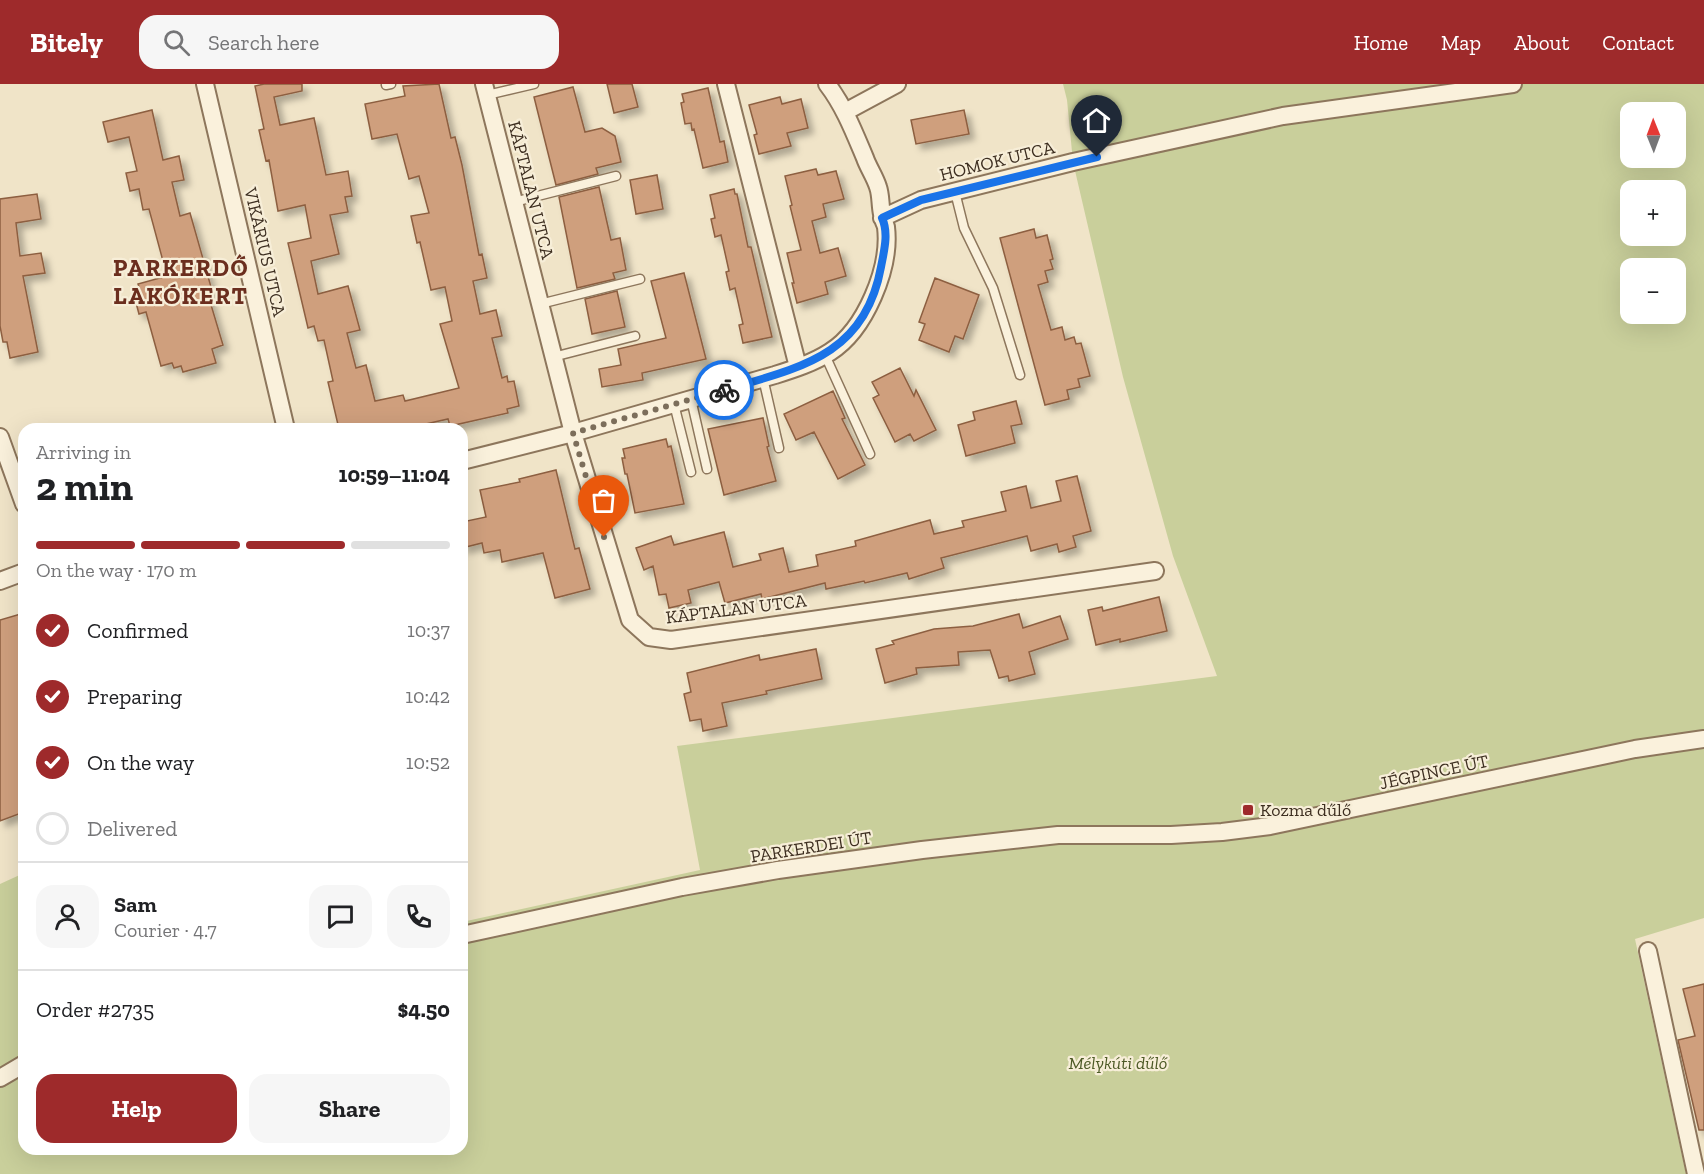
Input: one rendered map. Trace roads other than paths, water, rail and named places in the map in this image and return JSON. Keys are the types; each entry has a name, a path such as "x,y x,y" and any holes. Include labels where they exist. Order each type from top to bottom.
{"street":[{"name":"VIKÁRIUS UTCA","path":"205,84 285,423"},
{"path":"726,84 798,367"},
{"path":"468,459 573,433 798,367 831,351 853,330 868,309 878,285 886,225 882,218 878,187 845,112 827,84"},
{"path":"845,112 897,84"},
{"name":"HOMOK UTCA","path":"882,218 921,200 1073,162 1283,116 1513,84"},
{"name":"KÁPTALAN UTCA","path":"485,90 573,433 630,620 649,637 671,640 1155,571"},
{"path":"0,437 18,487"},
{"path":"0,581 18,574"},
{"name":"JÉGPINCE ÚT","path":"1171,835 1270,826 1635,749 1704,739"},
{"name":"PARKERDEI ÚT","path":"468,934 682,887 778,870 911,851 1058,835 1171,835"},
{"path":"1648,951 1696,1174"},
{"path":"0,1078 18,1068"}],"lane":[{"path":"485,90 534,84"},
{"path":"514,202 616,176"},
{"path":"955,192 964,228 993,288 1020,375"},
{"path":"540,304 640,279"},
{"path":"552,357 635,336"},
{"path":"825,355 870,454"},
{"path":"763,378 779,448"},
{"path":"691,399 707,469"},
{"path":"674,404 691,472"}],"place":[{"name":"Kozma dűlő","path":"1248,810"}],"district":[{"name":"PARKERDŐ LAKÓKERT","path":"181,282"}],"park label":[{"name":"Mélykúti dűlő","path":"1118,1063"}]}
